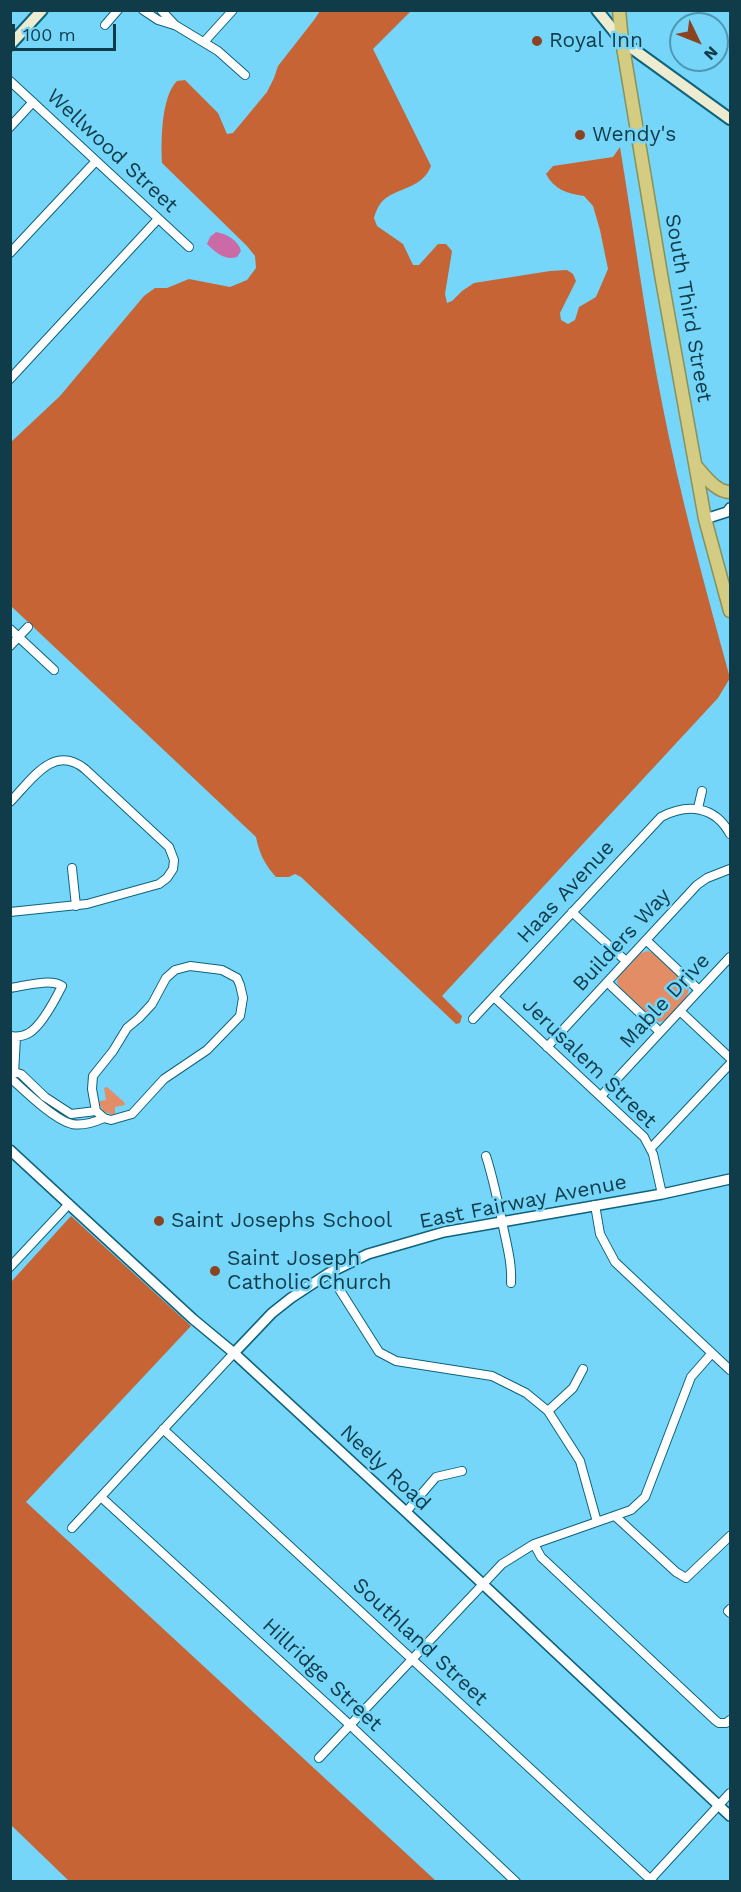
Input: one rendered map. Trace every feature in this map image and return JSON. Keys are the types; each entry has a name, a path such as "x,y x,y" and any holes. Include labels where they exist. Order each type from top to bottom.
{"highway":[{"name":"South Third Street","path":"619,10 622,41 662,280 705,519 730,611"},
{"path":"696,466 715,486 723,492 730,492"}],"main road":[{"path":"10,45 42,10"},
{"path":"597,10 622,41 730,119"}],"street":[{"path":"105,25 118,10"},
{"path":"143,10 158,20 175,26 204,42 226,57 245,75"},
{"path":"161,10 175,26"},
{"path":"204,42 233,10"},
{"name":"Wellwood Street","path":"10,81 189,248"},
{"path":"10,127 33,102"},
{"path":"10,253 96,160"},
{"path":"10,379 158,219"},
{"path":"705,519 727,512 730,508"},
{"path":"10,646 28,627"},
{"path":"10,629 54,670"},
{"path":"10,802 46,765 60,759 68,760 85,769 164,842 174,860 170,875 161,883 76,906 10,912"},
{"path":"702,791 698,808 711,814 724,825 730,834"},
{"name":"Haas Avenue","path":"473,1019 656,820 672,812 698,808"},
{"path":"72,868 76,906"},
{"name":"Builders Way","path":"547,1047 697,885 707,878 730,869"},
{"path":"572,912 626,961"},
{"path":"646,940 699,990"},
{"name":"Mable Drive","path":"601,1096 730,957"},
{"path":"190,966 222,970 234,975 243,992 240,1016 207,1050 164,1079 132,1114 111,1120 104,1118 96,1111 92,1089 93,1076 113,1051 127,1028 152,1004 162,983 170,975 176,970 190,966"},
{"path":"10,988 57,982 62,986 39,1023 30,1033 13,1036 12,1081 56,1116 72,1124 104,1118"},
{"path":"607,982 660,1032"},
{"name":"Jerusalem Street","path":"494,997 641,1134 651,1148 662,1194"},
{"path":"680,1011 730,1058"},
{"path":"651,1148 730,1065"},
{"path":"12,1071 24,1077 71,1114 96,1111"},
{"path":"33,1098 39,1091"},
{"name":"Neely Road","path":"10,1150 406,1512 730,1816"},
{"path":"486,1156 492,1174 512,1270 511,1284"},
{"name":"East Fairway Avenue","path":"72,1528 272,1313 329,1273 369,1254 444,1232 662,1194 730,1179"},
{"path":"10,1267 69,1204"},
{"path":"595,1204 600,1234 615,1262 730,1370"},
{"path":"329,1273 379,1352 396,1361 492,1376 526,1393 548,1411 580,1461 597,1522"},
{"path":"319,1758 502,1564 534,1544 631,1510 645,1497 691,1377 712,1353"},
{"path":"548,1411 573,1388 583,1369"},
{"name":"Southland Street","path":"163,1429 650,1880"},
{"path":"406,1512 436,1477 462,1471"},
{"name":"Hillridge Street","path":"101,1497 516,1881"},
{"path":"615,1516 676,1572 686,1578 730,1536"},
{"path":"534,1544 541,1557 715,1720 719,1723 726,1723 730,1720"},
{"path":"650,1880 730,1793"}],"shaded area":[{"path":"320,11 411,11 373,49 431,166 423,178 384,200 378,207 374,218 377,226 403,244 413,265 419,265 438,244 446,244 452,251 445,294 447,303 474,283 567,270 573,274 576,281 560,313 561,320 568,324 575,320 579,307 596,297 608,269 593,206 584,196 572,194 557,187 546,174 553,166 613,157 620,147 650,339 669,438 693,541 730,678 718,698 442,996 462,1016 460,1023 456,1024 301,877 295,874 289,877 276,877 263,858 256,837 11,606 10,443 60,396 144,296 155,288 167,288 189,279 230,287 247,280 256,268 255,256 247,246 162,163 163,120 172,88 177,81 185,80 218,113 227,134 233,133 267,92 278,66"},
{"path":"216,232 235,241 241,251 237,257 224,257 207,244"},
{"path":"648,951 688,985 689,990 682,1004 666,1020 659,1022 620,988 617,982 618,977 641,953"},
{"path":"107,1087 125,1105 115,1107 115,1115 104,1112 99,1104 100,1101 106,1100 104,1088"},
{"path":"71,1216 191,1326 26,1502 436,1881 69,1881 11,1825 11,1282"}],"place":[{"name":"Royal Inn","path":"537,41"},
{"name":"Wendy's","path":"580,135"},
{"name":"Saint Josephs School","path":"159,1221"},
{"name":"Saint Joseph Catholic Church","path":"215,1271"}]}
